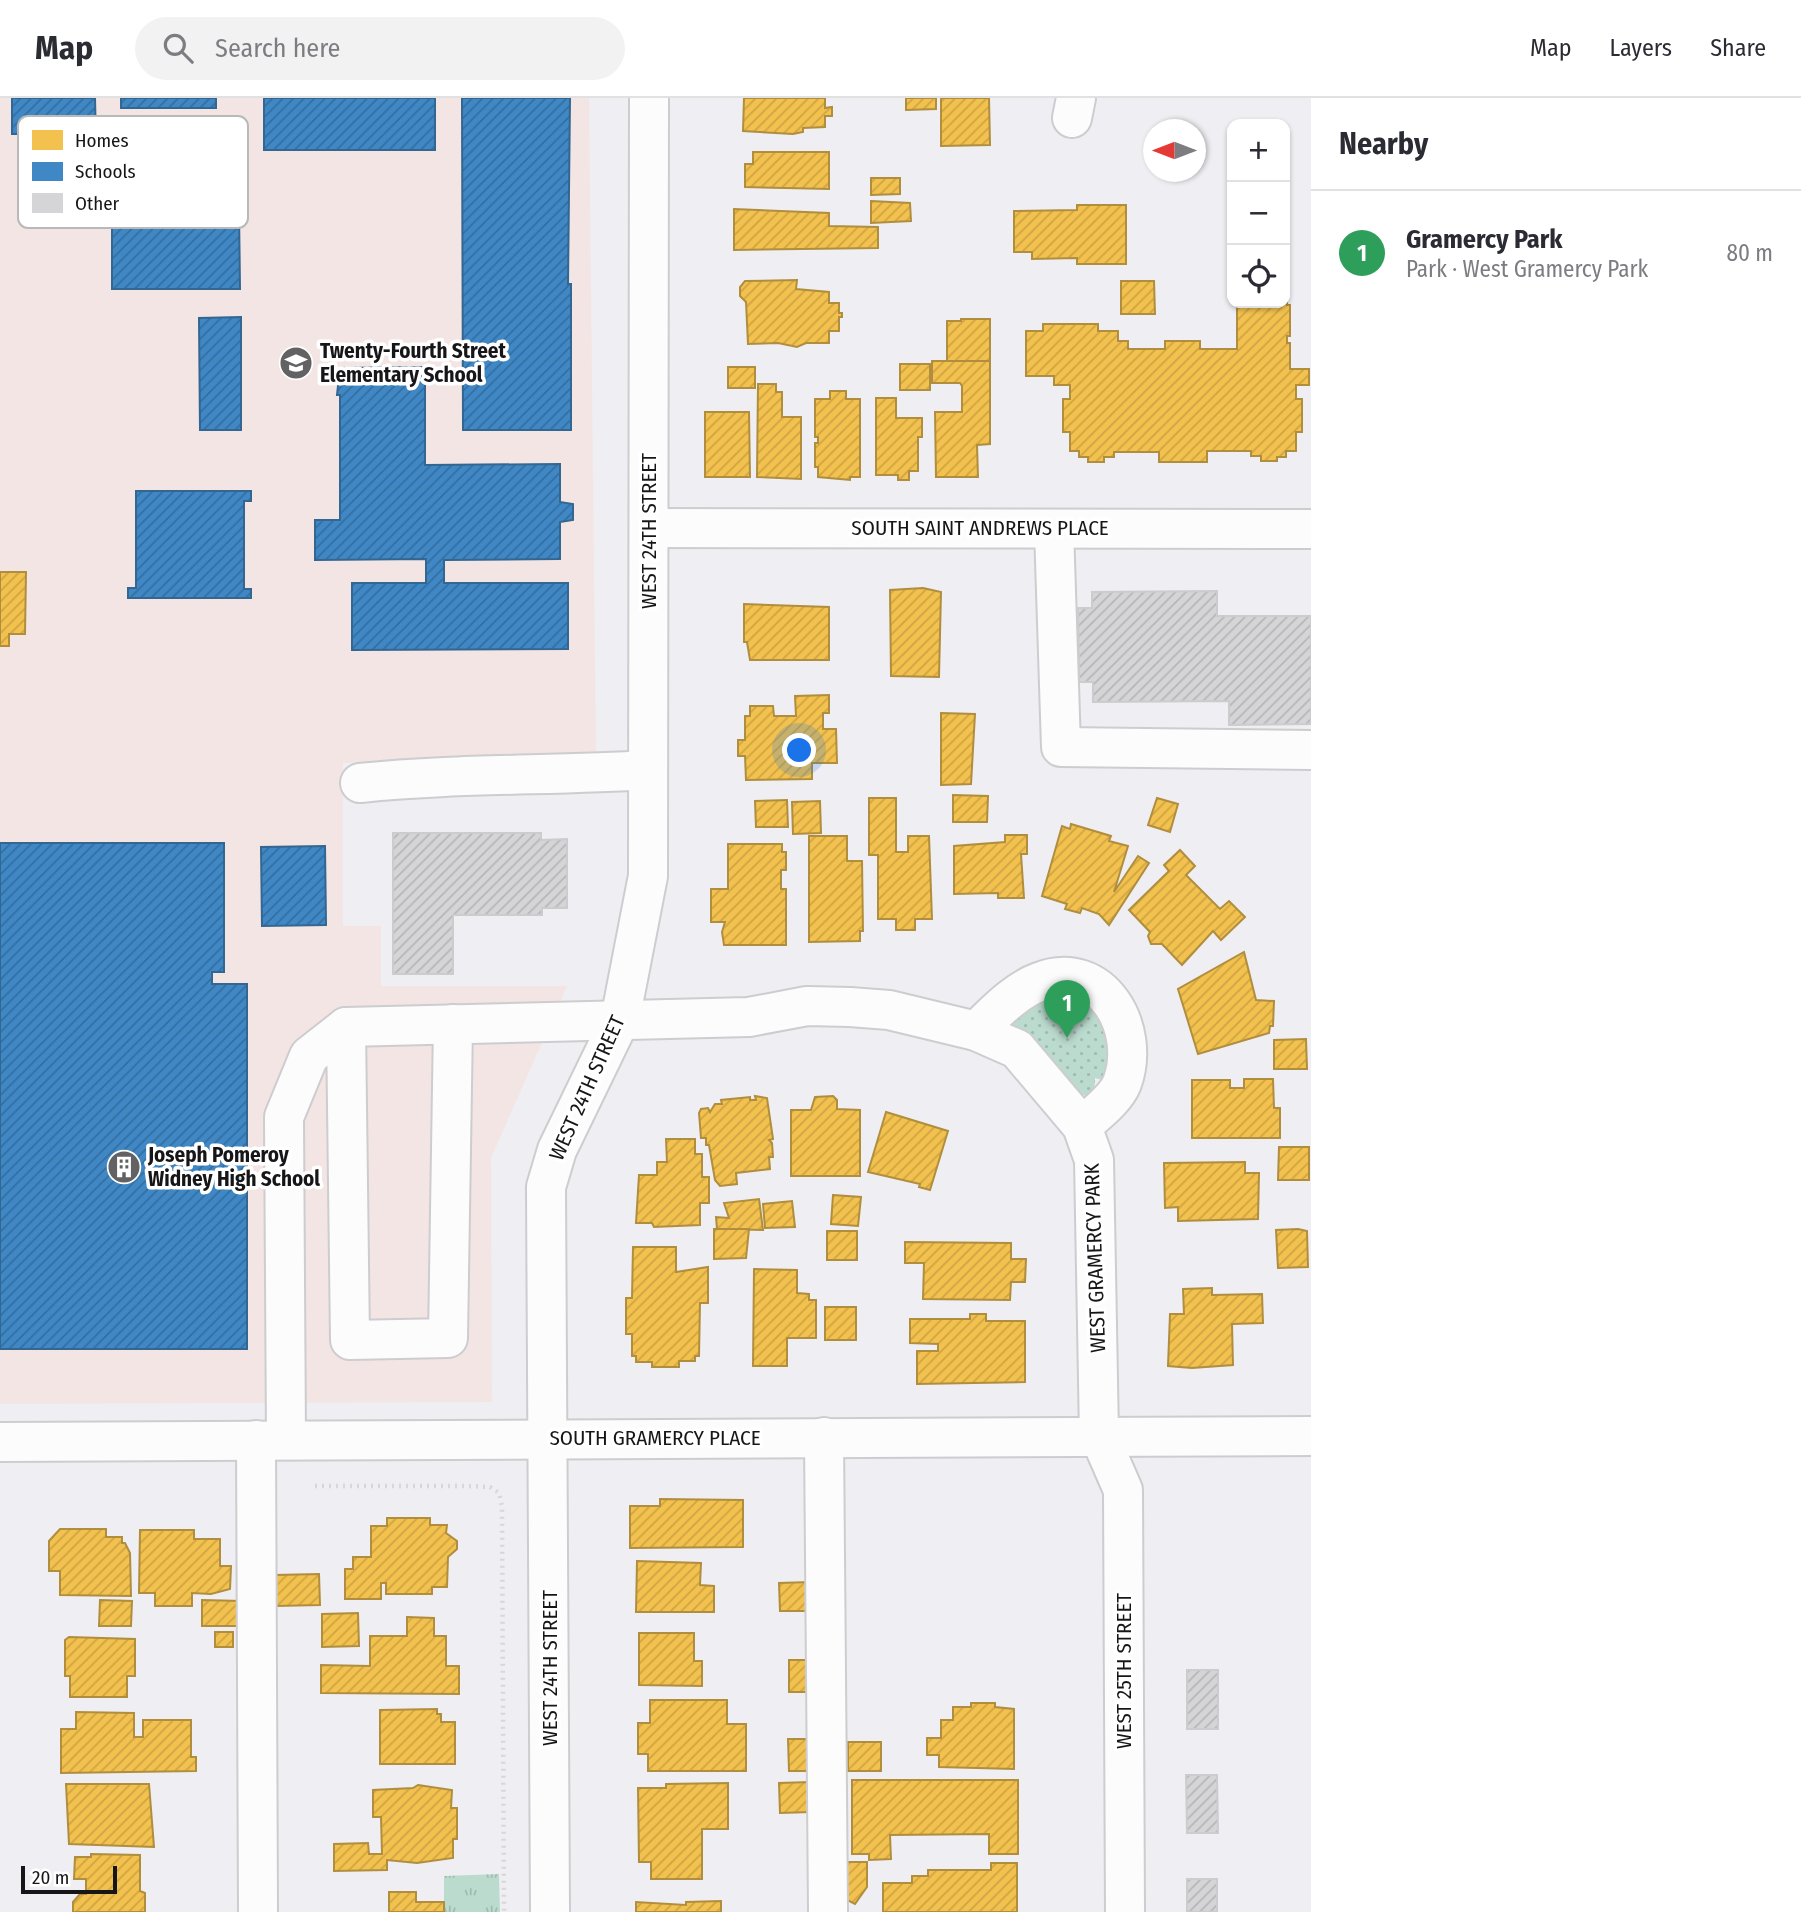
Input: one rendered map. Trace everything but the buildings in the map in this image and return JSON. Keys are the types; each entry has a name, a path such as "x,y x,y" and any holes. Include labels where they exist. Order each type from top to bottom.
{"street":[{"name":"WEST 24TH STREET","path":"550,1912 550,1438 546,1187 558,1150 620,1020 648,876 649,98"},
{"name":"SOUTH SAINT ANDREWS PLACE","path":"649,528 1311,529"},
{"path":"1054,529 1061,747 1311,750"},
{"path":"360,783 412,778 551,776 648,770"},
{"path":"976,1031 1026,989 1040,982 1058,978 1077,979 1096,986 1115,1004 1125,1026 1127,1052 1122,1084 1082,1126"},
{"name":"WEST GRAMERCY PARK","path":"346,1027 749,1017 807,1006 850,1007 889,1010 976,1031 1017,1049 1082,1126 1094,1160 1099,1435"},
{"path":"346,1027 350,1340 449,1338 453,1024"},
{"path":"258,1912 271,1440 284,1117 309,1056 346,1027"},
{"name":"WEST 25TH STREET","path":"1099,1435 1124,1490 1125,1912"},
{"name":"SOUTH GRAMERCY PLACE","path":"0,1442 1311,1436"},
{"path":"824,1437 828,1912"}],"path":[{"path":"315,1486 490,1487 499,1493 502,1520 503,1912"}],"shaded area":[{"path":"0,98 589,98 596,762 343,763 343,926 381,926 381,986 567,986 491,1158 492,1402 0,1404"}],"green space":[{"path":"1074,990 1109,1015 1114,1068 1102,1080 1095,1078 1094,1096 1078,1095 1010,1032 1007,1019 1014,1009"},
{"path":"499,1874 500,1912 444,1912 444,1876"}],"place":[{"name":"Twenty-Fourth Street Elementary School","path":"296,363"},
{"name":"Gramercy Park","path":"1067,1038"},
{"name":"Joseph Pomeroy Widney High School","path":"124,1167"}]}
